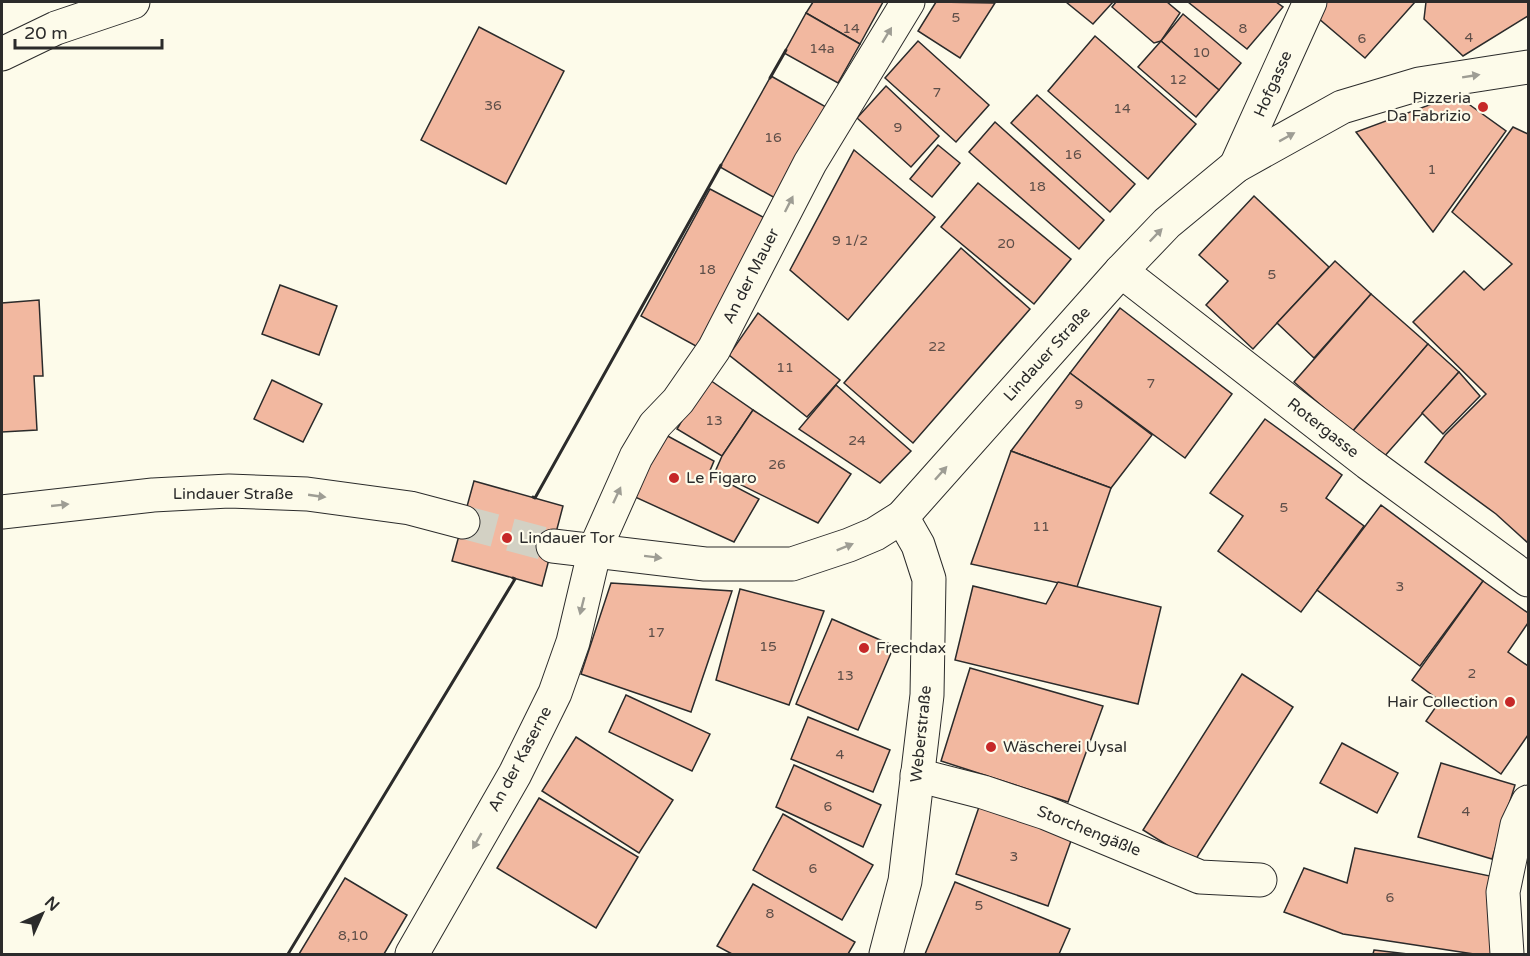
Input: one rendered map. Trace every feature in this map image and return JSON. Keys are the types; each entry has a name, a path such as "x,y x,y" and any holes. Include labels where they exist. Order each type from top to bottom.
{"street":[{"path":"2,54 57,28 133,2"},
{"name":"An der Mauer","path":"595,549 636,457 655,425 678,401 714,349 810,163 908,2"},
{"name":"Hofgasse","path":"1236,166 1310,2"},
{"name":"Lindauer Straße","path":"553,546 595,549 705,564 792,564 818,557 875,534 902,517 1121,272 1167,224 1236,166 1342,107 1419,84 1528,67"},
{"name":"Rotergasse","path":"1121,272 1368,463 1528,580"},
{"name":"Lindauer Straße","path":"2,512 153,495 229,491 318,496 410,508 463,522"},
{"name":"Weberstraße","path":"886,954 905,881 927,695 929,579 918,545 902,517"},
{"name":"An der Kaserne","path":"412,954 515,774 555,693 573,642 595,549"},
{"name":"Storchengäßle","path":"917,775 983,792 1046,813 1200,877 1260,880"},
{"path":"1507,954 1503,892 1517,825 1528,802"}],"building":[{"path":"813,2 883,2 860,44 806,13"},
{"path":"936,2 995,3 960,58 918,31"},
{"path":"1066,2 1113,2 1093,24"},
{"path":"1116,2 1167,2 1180,13 1161,41 1154,43 1112,7"},
{"path":"1188,2 1276,2 1283,7 1247,49"},
{"path":"1325,2 1415,2 1365,58 1318,18"},
{"path":"1426,2 1528,2 1528,16 1463,56 1424,19"},
{"path":"806,13 860,44 838,83 784,53"},
{"path":"1183,14 1241,63 1219,90 1161,41"},
{"path":"479,27 564,71 506,184 421,140"},
{"path":"1095,36 1196,124 1148,179 1048,91"},
{"path":"918,41 989,105 956,142 885,78"},
{"path":"1161,41 1219,90 1196,117 1138,67"},
{"path":"771,76 826,107 775,198 720,167"},
{"path":"886,86 939,136 911,167 857,118"},
{"path":"1037,95 1135,184 1110,212 1011,123"},
{"path":"1456,95 1506,131 1433,232 1356,132"},
{"path":"995,122 1104,220 1079,249 969,152"},
{"path":"1513,127 1528,134 1528,543 1496,514 1425,462 1445,435 1486,394 1413,322 1464,271 1484,290 1512,264 1452,212"},
{"path":"938,145 960,163 932,197 910,179"},
{"path":"854,150 935,217 848,320 790,270"},
{"path":"978,183 1071,259 1034,304 941,227"},
{"path":"710,189 774,223 705,351 641,316"},
{"path":"1254,196 1329,267 1253,349 1206,305 1228,281 1199,255"},
{"path":"961,248 1030,309 913,443 844,383"},
{"path":"1335,261 1371,294 1314,358 1277,323"},
{"path":"280,285 337,306 319,355 262,334"},
{"path":"1371,294 1428,344 1352,432 1294,382"},
{"path":"39,300 43,376 34,376 37,430 2,432 2,303"},
{"path":"1120,308 1232,394 1185,458 1070,373"},
{"path":"758,313 840,380 807,417 729,355"},
{"path":"1428,344 1459,372 1383,458 1352,432"},
{"path":"1459,372 1480,396 1443,434 1422,413"},
{"path":"1070,373 1152,435 1111,488 1011,451"},
{"path":"707,378 753,410 722,456 677,429"},
{"path":"272,380 322,404 303,442 254,419"},
{"path":"836,385 911,451 880,483 799,429"},
{"path":"753,410 851,474 818,523 715,472 722,456"},
{"path":"1265,419 1342,475 1326,498 1364,526 1301,612 1218,551 1243,516 1210,493"},
{"path":"664,434 714,461 709,473 759,499 734,542 635,497"},
{"path":"1011,451 1111,488 1077,587 971,564"},
{"name":"Lindauer Tor","path":"474,481 563,506 542,586 452,561"},
{"path":"1381,505 1483,581 1420,666 1317,590"},
{"path":"1483,581 1528,613 1528,623 1508,652 1528,666 1528,735 1501,774 1426,721 1440,701 1412,680"},
{"path":"1058,582 1161,607 1138,704 955,660 973,586 1046,604"},
{"path":"611,583 732,591 691,712 581,674"},
{"path":"740,589 824,611 789,705 716,680"},
{"path":"832,619 894,646 858,730 796,704"},
{"path":"970,668 1103,706 1068,802 941,761"},
{"path":"1242,674 1293,707 1194,862 1143,830"},
{"path":"626,695 710,734 692,771 609,732"},
{"path":"808,717 890,750 873,792 791,759"},
{"path":"576,737 673,800 639,853 542,791"},
{"path":"1342,743 1398,773 1377,813 1320,783"},
{"path":"1441,763 1515,785 1492,859 1418,837"},
{"path":"794,765 881,805 863,847 776,807"},
{"path":"539,798 638,857 596,928 497,868"},
{"path":"980,804 1072,838 1048,906 956,874"},
{"path":"783,814 873,865 842,920 753,870"},
{"path":"1355,848 1490,876 1491,954 1474,954 1343,934 1284,912 1304,868 1347,883"},
{"path":"345,878 407,915 384,954 299,954"},
{"path":"955,882 1070,929 1059,954 925,954"},
{"path":"753,884 855,942 848,954 732,954 717,946"},
{"path":"1374,950 1408,954 1373,954"}],"tunnel":[{"path":"463,522 553,546"}],"wall":[{"path":"770,78 786,50"},
{"path":"533,497 535,498 721,165"},
{"path":"288,954 515,579 513,578"}],"place":[{"name":"Pizzeria Da Fabrizio","path":"1483,107"},
{"name":"Le Figaro","path":"674,478"},
{"name":"Lindauer Tor","path":"507,538"},
{"name":"Frechdax","path":"864,648"},
{"name":"Hair Collection","path":"1510,702"},
{"name":"Wäscherei Uysal","path":"991,747"}]}
